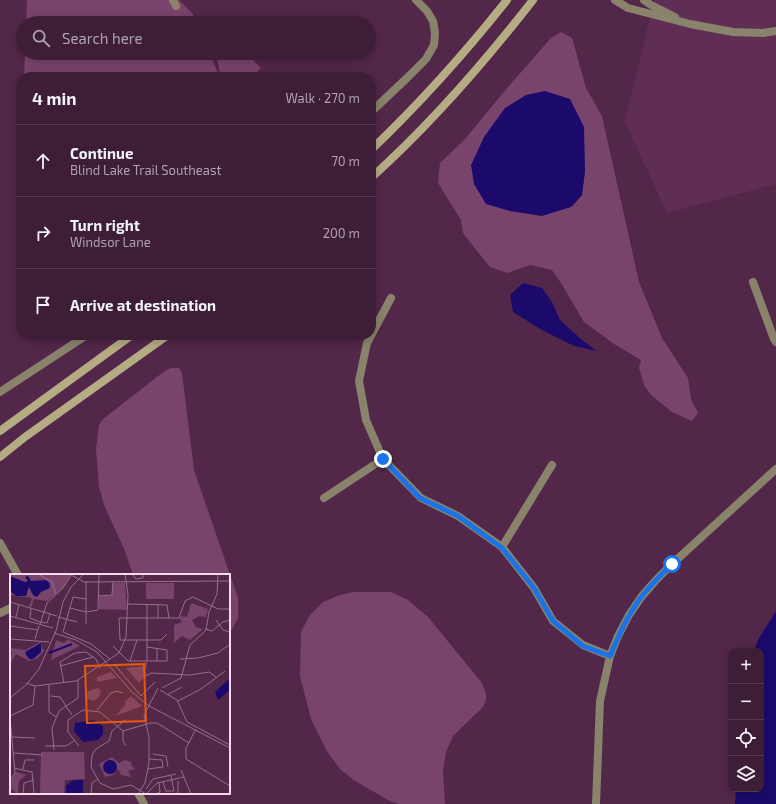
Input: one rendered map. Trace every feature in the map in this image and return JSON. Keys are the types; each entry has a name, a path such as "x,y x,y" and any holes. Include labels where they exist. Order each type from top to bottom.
{"main road":[{"path":"376,145 406,116 452,66 507,0"},
{"path":"376,173 437,113 474,73 533,0"},
{"path":"0,431 125,340"},
{"path":"0,457 25,437 161,340"}],"street":[{"path":"376,107 426,59 434,45 436,33 433,21 427,11 416,0"},
{"path":"615,0 628,8 690,24 733,32 763,33 776,31"},
{"path":"644,0 690,24"},
{"path":"753,282 776,342"},
{"path":"376,325 390,298"},
{"path":"0,392 79,340"},
{"path":"369,340 359,381 366,420 383,459 420,498 458,516 502,548 534,588 553,621 583,646 610,656"},
{"path":"324,498 383,459"},
{"path":"502,548 552,465"},
{"path":"596,804 600,701 610,656 618,636 642,596 657,579 776,469"},
{"path":"0,543 17,574"},
{"path":"0,613 10,608"},
{"path":"139,794 144,804"}],"shaded area":[{"path":"27,0 179,0 194,16 26,16"},
{"path":"654,0 776,0 776,184 667,213 625,122"},
{"path":"561,32 572,38 586,88 602,116 639,282 662,338 688,378 691,399 698,413 692,421 672,412 651,395 644,385 639,368 641,360 614,344 584,322 552,270 530,265 507,273 490,267 463,233 461,220 438,183 440,163 465,139 551,38","holes":["584,152 585,171 582,195 572,207"]},
{"path":"25,60 212,60 218,72 24,72"},
{"path":"217,60 252,60 261,68 257,72 220,72"},
{"path":"545,91 570,99 584,127 585,171 582,195 571,207 542,216 510,211 486,204 474,184 471,165 484,137 505,108 526,95"},
{"path":"523,283 542,288 552,302 560,320 582,340 597,351 574,346 542,330 513,312 510,295"},
{"path":"179,368 182,373 194,470 230,574 133,574 125,551 104,505 99,487 96,449 99,425 103,419 166,370"},
{"path":"230,575 238,598 238,618 230,633"},
{"path":"353,592 391,592 408,600 428,617 482,683 486,696 484,705 453,736 446,752 443,771 445,804 399,804 390,801 355,781 340,769 328,753 311,719 300,676 301,632 310,615 323,602 340,595"},
{"path":"776,611 776,804 735,804 736,792 764,792 764,648 755,648 758,640"}],"route":[{"path":"383,459 420,498 458,516 502,548 534,588 553,621 583,646 610,656 618,636 642,596 672,564"}]}
